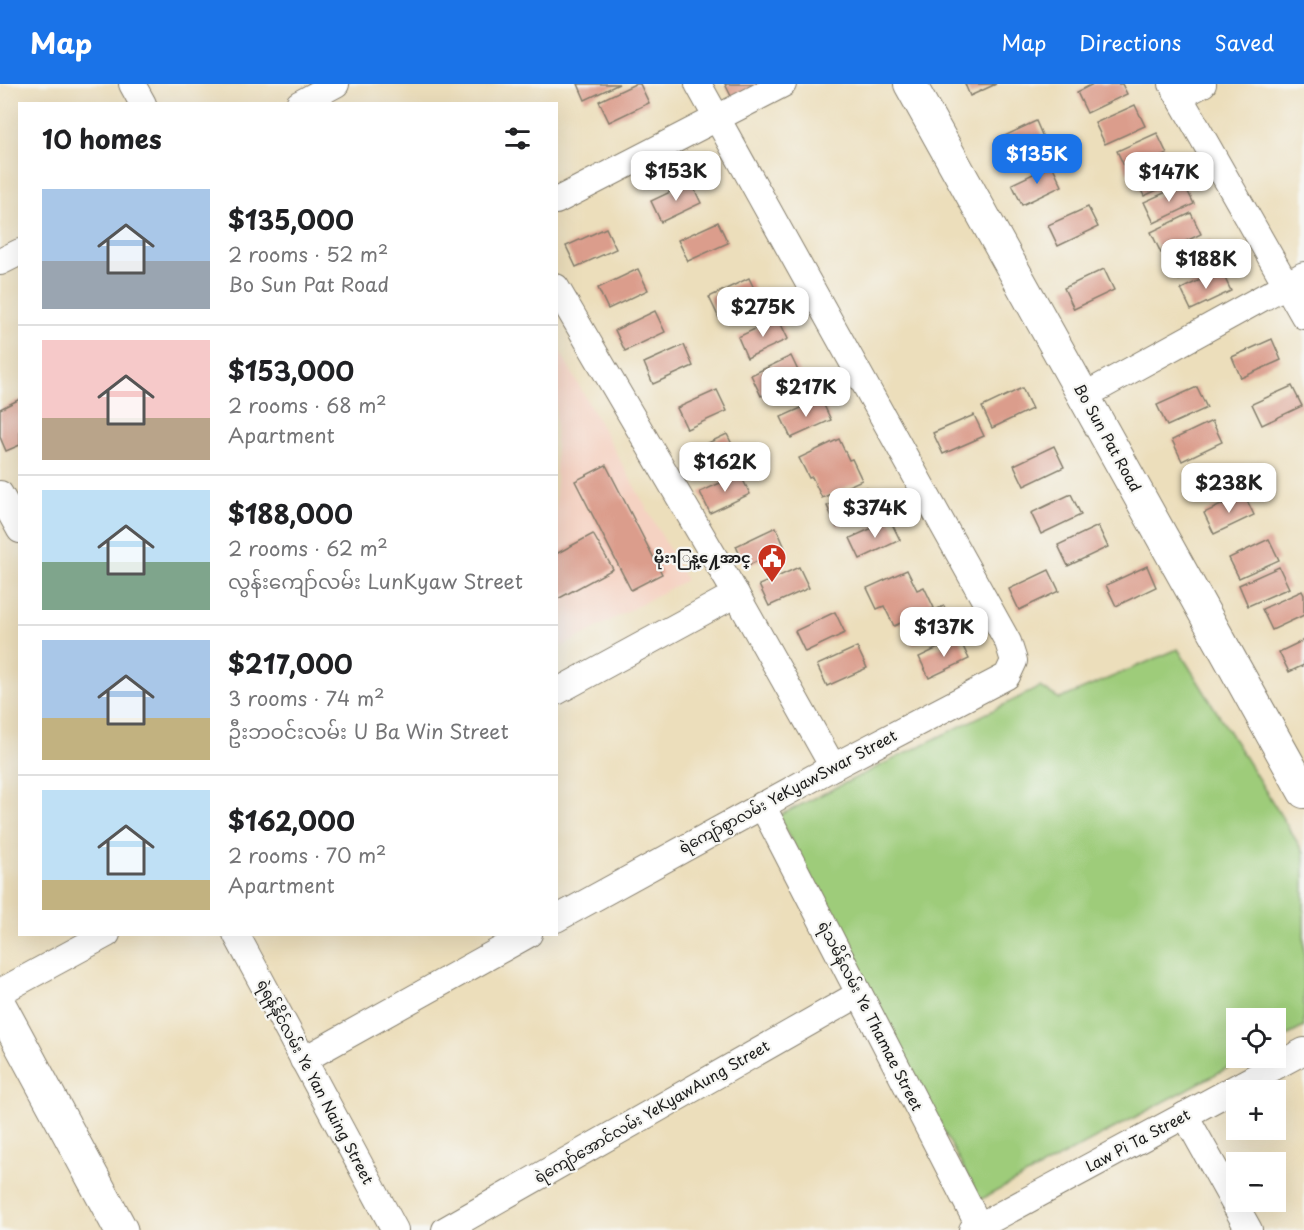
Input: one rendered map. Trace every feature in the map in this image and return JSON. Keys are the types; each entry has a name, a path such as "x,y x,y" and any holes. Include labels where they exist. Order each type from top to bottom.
{"main road":[{"path":"0,1006 121,1230"}],"street":[{"path":"132,84 142,102"},
{"path":"303,102 336,84"},
{"path":"698,84 717,118"},
{"path":"558,200 783,84"},
{"name":"Bo Sun Pat Road","path":"910,84 1304,792"},
{"path":"1203,84 1175,90 1295,280 1304,316"},
{"name":"ရဲကျော်စွာလမ်း YeKyawSwar Street","path":"558,918 762,805 1007,676 1014,661 1008,642 717,118"},
{"path":"0,262 18,253"},
{"path":"1084,396 1295,280"},
{"path":"558,290 736,594 833,767"},
{"path":"6,497 18,525"},
{"path":"558,691 736,594"},
{"name":"ရဲသမိန်လမ်း Ye Thamae Street","path":"762,805 976,1228"},
{"path":"0,993 103,936"},
{"name":"ရဲရန်နိုင်လမ်း Ye Yan Naing Street","path":"237,936 394,1230"},
{"path":"303,1060 525,936"},
{"name":"ရဲကျော်အောင်လမ်း YeKyawAung Street","path":"444,1230 859,994"},
{"name":"Law Pi Ta Street","path":"976,1228 1304,1051"},
{"path":"1185,1116 1250,1230"}],"shaded area":[{"path":"558,348 686,580 558,648"}],"green space":[{"path":"1178,649 1304,853 1304,1027 1286,1036 1286,1008 1226,1008 1227,1068 980,1200 778,816 1040,687 1060,699"}],"building":[{"path":"578,84 619,84 585,100"},
{"path":"635,84 640,84 649,103 609,122 599,101"},
{"path":"725,84 763,84 732,98"},
{"path":"965,84 996,84 970,96"},
{"path":"1093,84 1122,84 1127,94 1087,113 1077,92"},
{"path":"1135,105 1145,126 1105,144 1095,123"},
{"path":"1036,121 1045,142 1005,161 996,140"},
{"path":"1157,133 1167,154 1127,172 1117,151"},
{"path":"1174,157 1184,178 1144,196 1134,176"},
{"path":"1052,165 1062,186 1022,205 1012,184"},
{"path":"691,182 701,203 661,222 651,201"},
{"path":"1184,184 1194,204 1154,223 1144,202"},
{"path":"1088,207 1098,227 1058,246 1048,225"},
{"path":"1191,213 1201,234 1161,253 1151,232"},
{"path":"718,222 728,243 688,261 678,240"},
{"path":"606,228 616,249 576,267 566,246"},
{"path":"1210,240 1219,261 1179,280 1169,259"},
{"path":"638,269 648,290 608,309 598,288"},
{"path":"1104,269 1114,290 1074,309 1064,288"},
{"path":"1221,270 1231,291 1191,310 1181,289"},
{"path":"749,278 759,299 719,318 709,297"},
{"path":"655,311 665,332 625,351 615,330"},
{"path":"778,318 788,339 747,358 738,337"},
{"path":"1272,339 1281,360 1241,378 1232,357"},
{"path":"684,345 693,366 653,384 644,363"},
{"path":"791,356 801,377 761,396 751,375"},
{"path":"1292,386 1302,406 1262,425 1252,404"},
{"path":"1197,387 1207,408 1167,426 1157,405"},
{"path":"1022,388 1032,409 992,428 982,407"},
{"path":"717,390 727,411 687,429 677,408"},
{"path":"821,399 831,420 791,438 781,417"},
{"path":"18,400 18,446 6,451 0,437 0,409"},
{"path":"974,415 984,436 943,454 933,433"},
{"path":"1212,421 1222,442 1182,461 1172,440"},
{"path":"727,434 737,455 697,474 687,453"},
{"path":"839,439 862,480 822,498 799,458"},
{"path":"1054,446 1064,467 1024,486 1014,465"},
{"path":"606,465 662,574 631,590 575,481"},
{"path":"740,474 750,494 710,513 700,492"},
{"path":"867,487 877,508 837,527 827,506"},
{"path":"1071,494 1081,515 1041,534 1031,513"},
{"path":"1244,494 1254,515 1214,534 1204,513"},
{"path":"890,520 900,540 860,559 850,538"},
{"path":"1098,526 1108,547 1068,566 1058,545"},
{"path":"776,527 785,548 745,567 736,546"},
{"path":"593,534 613,569 558,599 558,553"},
{"path":"1269,539 1279,560 1239,578 1229,558"},
{"path":"1147,566 1156,587 1116,606 1106,585"},
{"path":"799,567 809,588 769,606 759,585"},
{"path":"1279,567 1289,588 1248,606 1239,585"},
{"path":"907,570 917,590 924,587 934,608 894,626 884,606 877,609 867,588"},
{"path":"1049,570 1059,591 1019,610 1009,589"},
{"path":"1302,591 1304,615 1272,630 1262,609"},
{"path":"944,606 953,626 913,645 903,624"},
{"path":"835,612 845,633 805,652 795,631"},
{"path":"959,638 969,659 929,678 919,657"},
{"path":"1304,640 1304,665 1289,672 1279,652"},
{"path":"857,647 867,668 827,686 817,665"}],"place":[{"name":"မိုးၫြန္႔ေအာင္","path":"772,584"}]}
